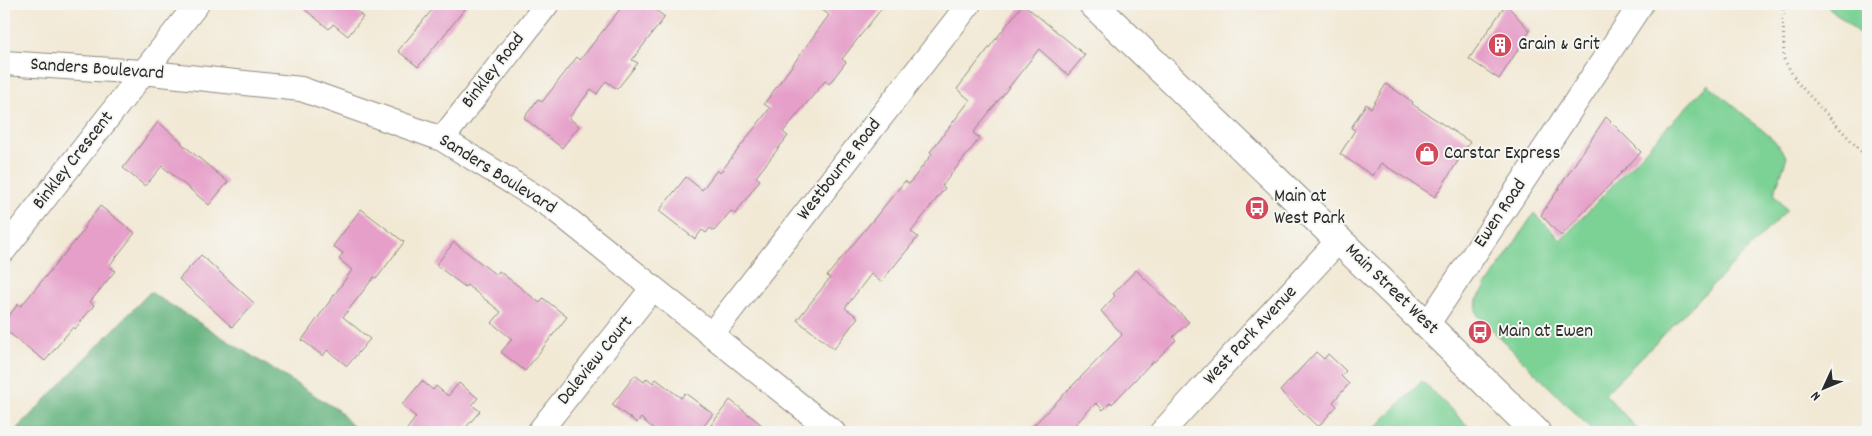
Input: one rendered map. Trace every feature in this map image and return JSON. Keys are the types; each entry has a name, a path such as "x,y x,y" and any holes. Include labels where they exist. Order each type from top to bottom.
{"main road":[{"name":"Main Street West","path":"1093,4 1536,432"}],"street":[{"name":"Binkley Crescent","path":"4,250 197,4"},
{"name":"Binkley Road","path":"442,139 548,4"},
{"name":"Westbourne Road","path":"711,335 969,4"},
{"name":"Ewen Road","path":"1427,325 1641,4"},
{"name":"Sanders Boulevard","path":"4,63 142,72 301,89 442,139 552,207 652,289 833,432"},
{"name":"West Park Avenue","path":"1162,432 1339,240"},
{"name":"Daleview Court","path":"539,432 652,289"}],"path":[{"path":"1783,4 1784,58 1796,81 1868,159"}],"green space":[{"path":"1825,4 1868,4 1868,41 1867,40"},
{"path":"1708,84 1774,140 1787,157 1774,194 1787,210 1605,394 1640,432 1594,432 1479,317 1476,312 1477,300 1534,213 1561,240"},
{"path":"150,292 338,410 358,432 14,432"},
{"path":"1422,381 1474,432 1371,432"}],"building":[{"path":"298,4 349,4 363,17 348,36 333,24 329,29"},
{"path":"437,4 469,4 418,67 398,51"},
{"path":"624,4 647,4 665,17 632,60 638,63 617,89 606,81 597,94 591,89 569,118 579,126 562,148 524,118 538,99 542,102 577,57 580,60"},
{"path":"814,4 885,4 842,59 846,62 829,84 825,81 783,132 788,136 756,177 760,180 735,214 731,211 714,231 710,228 706,233 702,230 695,239 659,211 686,177 702,190 717,170 720,173 770,108 764,104 829,15"},
{"path":"1023,4 1085,55 1068,75 1039,49 973,133 980,138 942,186 945,188 911,232 918,237 881,282 871,274 845,308 858,317 834,349 797,320 830,278 827,276 905,181 909,184 932,154 930,152 970,100 957,89"},
{"name":"Grain & Grit","path":"1506,4 1530,31 1499,79 1469,59"},
{"path":"1386,84 1413,102 1412,104 1470,142 1435,197 1381,163 1373,176 1340,154 1355,130 1351,128 1366,104 1371,108"},
{"path":"1606,117 1641,152 1561,236 1541,215"},
{"path":"158,122 228,182 209,205 162,166 145,186 123,168"},
{"path":"100,206 135,233 109,266 115,271 90,302 94,305 75,329 73,327 45,361 4,329 4,322 18,304 21,306 85,229 83,228"},
{"path":"361,209 404,242 377,278 374,277 343,317 370,339 347,366 327,350 323,356 302,340 352,270 339,259 343,253 333,246"},
{"path":"454,242 496,275 499,271 540,303 543,298 567,317 525,371 501,352 512,339 492,323 501,312 467,285 465,287 436,265"},
{"path":"201,255 254,303 232,327 179,279"},
{"path":"1136,270 1189,322 1173,337 1176,340 1112,404 1111,402 1103,410 1096,403 1068,432 1027,432 1121,336 1122,334 1101,311 1115,296 1113,294"},
{"path":"1316,352 1324,359 1328,354 1346,371 1341,376 1349,384 1333,402 1337,406 1318,427 1280,391"},
{"path":"635,375 644,382 647,378 653,383 656,379 681,398 685,393 713,414 699,432 657,432 641,418 637,423 612,405"},
{"path":"422,381 433,390 436,386 448,396 459,383 478,398 472,405 480,411 462,432 405,432 416,417 402,405"},
{"path":"730,400 771,432 720,432 711,425"}],"place":[{"name":"Grain & Grit","path":"1500,45"},
{"name":"Carstar Express","path":"1427,154"},
{"name":"Main at West Park","path":"1257,208"},
{"name":"Main at Ewen","path":"1480,332"}]}
